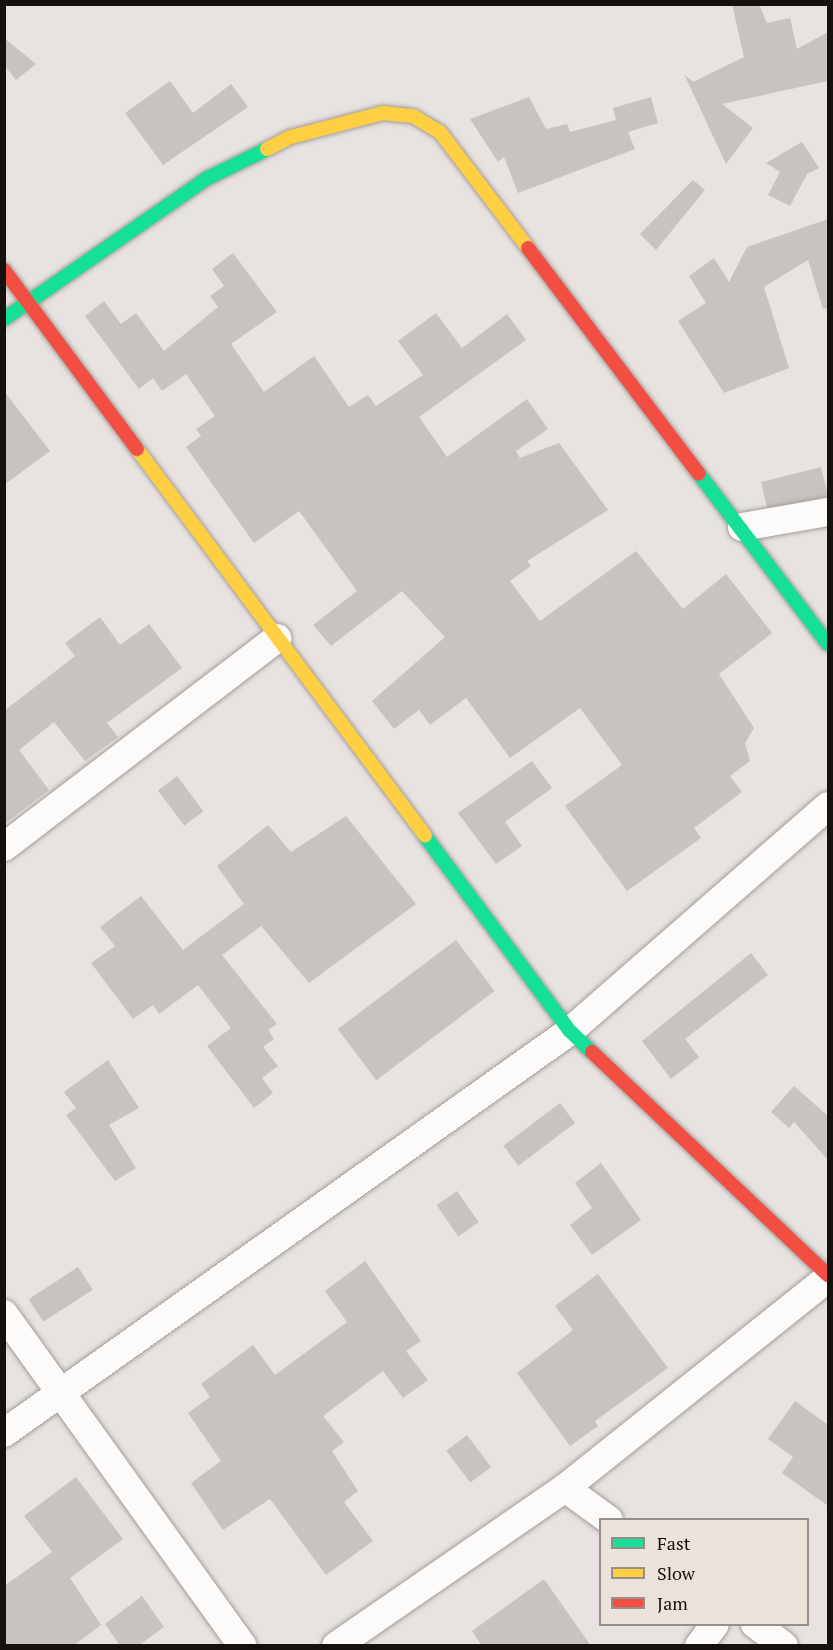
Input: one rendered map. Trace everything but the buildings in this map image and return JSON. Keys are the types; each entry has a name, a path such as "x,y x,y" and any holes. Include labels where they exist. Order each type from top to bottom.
{"street":[{"path":"4,320 208,178 291,137 383,113 414,116 440,132 742,527 828,644"},
{"path":"4,270 570,1031 828,1277 566,1488 336,1646"},
{"path":"742,527 828,512"},
{"path":"4,847 277,638"},
{"path":"4,1433 61,1395 570,1031 828,806"},
{"path":"4,1314 243,1646"},
{"path":"566,1488 606,1518"},
{"path":"699,1646 714,1626"},
{"path":"757,1626 784,1646"}],"traffic: fast":[{"path":"4,319 208,178 267,149"},
{"path":"699,474 828,644"},
{"path":"425,836 570,1031 592,1052"}],"traffic: slow":[{"path":"267,149 291,137 383,113 413,116 440,132 528,248"},
{"path":"137,449 425,836"}],"traffic: jam":[{"path":"528,248 699,474"},
{"path":"4,270 137,449"},
{"path":"592,1052 828,1275"}]}
